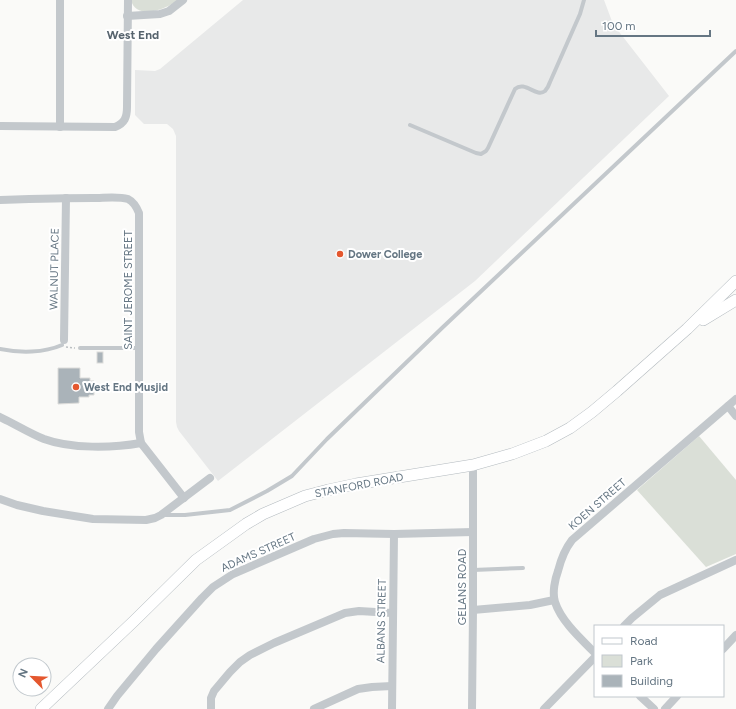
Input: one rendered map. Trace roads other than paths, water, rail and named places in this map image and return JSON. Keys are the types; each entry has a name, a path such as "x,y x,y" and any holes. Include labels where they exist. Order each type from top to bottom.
{"main road":[{"name":"STANFORD ROAD","path":"41,709 196,560 246,524 263,514 305,496 356,484 473,466 512,454 546,441 570,428 592,412 687,329 736,282"},
{"name":"STANFORD ROAD","path":"687,329 736,300"}],"street":[{"path":"60,0 60,127"},
{"path":"0,126 115,127 122,124 127,116 128,0"},
{"path":"128,16 160,14 169,10 183,0"},
{"name":"WALNUT PLACE","path":"63,344 66,198"},
{"name":"SAINT JEROME STREET","path":"0,200 119,198 128,199 133,202 137,208 139,213 139,432 141,443"},
{"name":"KOEN STREET","path":"554,600 556,577 563,554 572,540 736,399"},
{"path":"728,406 736,416"},
{"path":"0,417 45,439 65,444 87,446 126,446 141,443 184,498"},
{"name":"GELANS ROAD","path":"472,709 473,466"},
{"path":"0,499 17,505 43,511 93,519 146,520 161,515 210,478"},
{"name":"ADAMS STREET","path":"108,709 156,649 202,598 213,587 233,574 314,539 333,534 473,532"},
{"name":"ALBANS STREET","path":"392,709 394,534"},
{"path":"625,625 660,595 736,560"},
{"path":"473,610 530,606 554,600 560,612 572,629 594,652"},
{"path":"211,709 210,703 214,691 240,662 250,655 345,613 359,611 392,613"},
{"path":"724,648 736,635"},
{"path":"544,709 594,658"},
{"path":"314,709 358,690 372,687 392,686"},
{"path":"641,697 654,709"},
{"path":"665,709 676,697"}],"lane":[{"path":"410,125 476,154 481,154 488,148 515,89 518,86 521,85 538,92 546,91 580,14 584,0"},
{"path":"161,515 185,515 230,510 292,476 327,439 442,328 736,51"},
{"path":"0,349 32,351 50,349 63,344"},
{"path":"80,348 139,348"},
{"path":"473,570 523,568"}],"place":[{"name":"Dower College","path":"340,254"},
{"name":"West End Musjid","path":"76,387"}],"district":[{"name":"West End","path":"133,35"}]}
